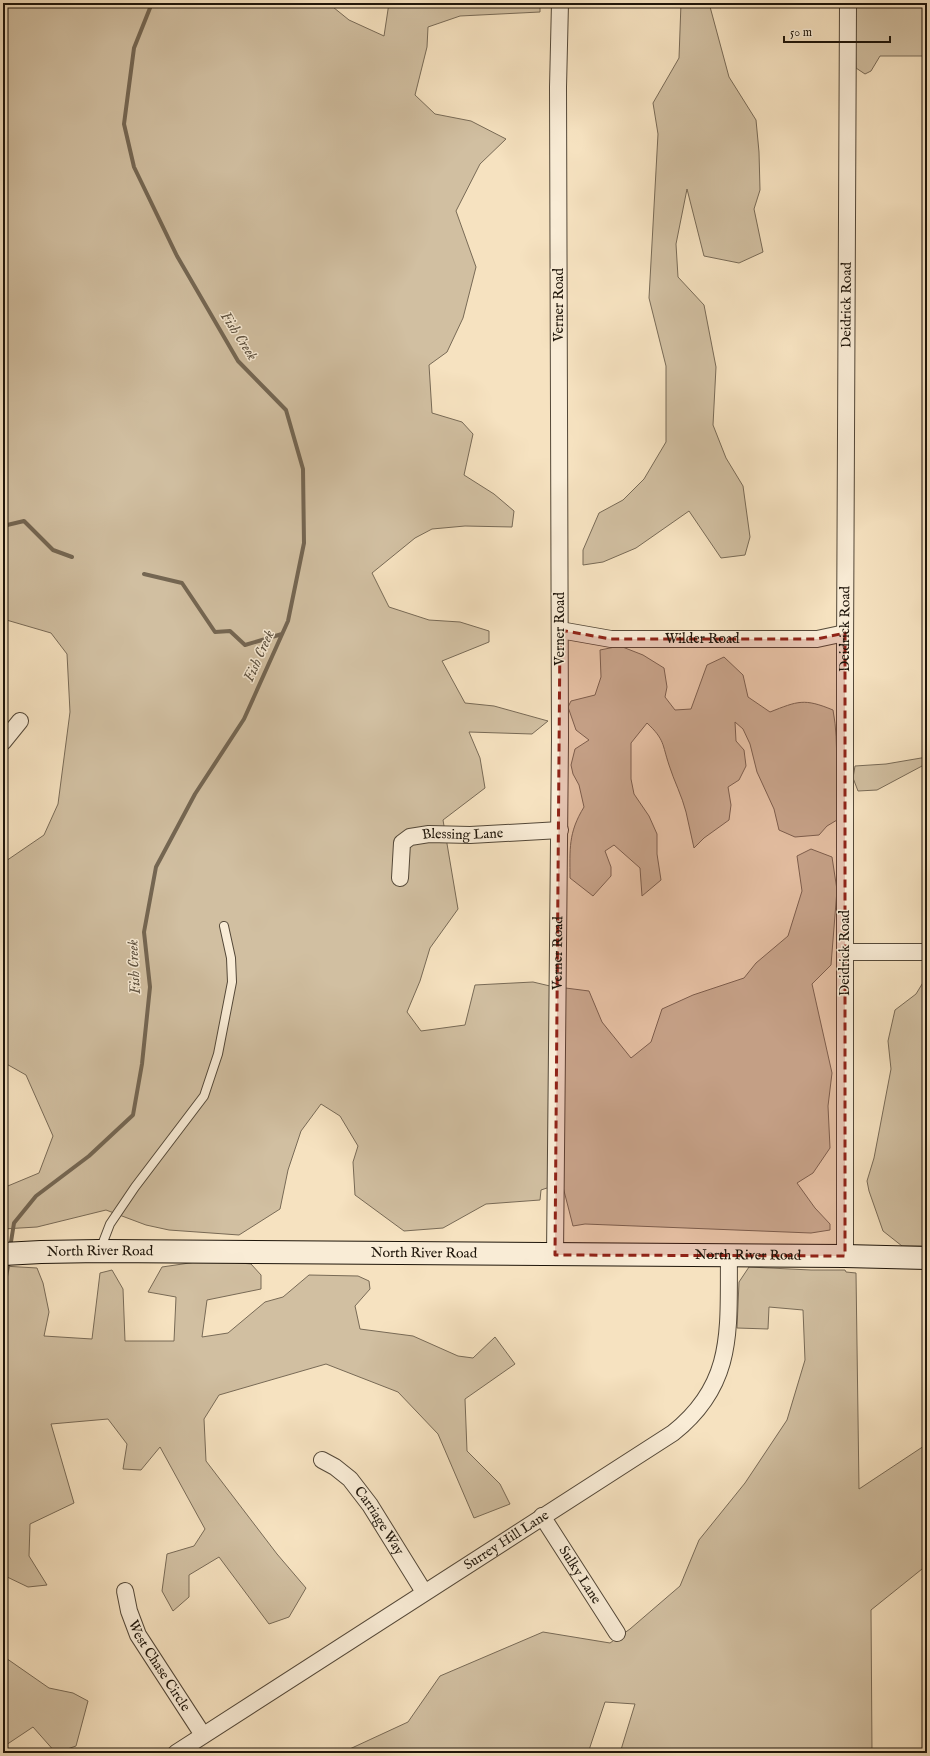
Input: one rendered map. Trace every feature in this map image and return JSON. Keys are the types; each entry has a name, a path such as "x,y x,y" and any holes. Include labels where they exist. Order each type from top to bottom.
{"street":[{"name":"Verner Road","path":"555,1255 560,830 558,87 560,3"},
{"name":"Deidrick Road","path":"845,1256 845,632 848,3"},
{"name":"Wilder Road","path":"560,630 611,639 817,639 845,632"},
{"path":"3,742 20,721"},
{"name":"Blessing Lane","path":"400,878 402,843 410,837 429,834 470,835 560,830"},
{"path":"845,952 927,952"},
{"name":"North River Road","path":"3,1254 100,1251 845,1256 927,1258"},
{"name":"Surrey Hill Lane","path":"176,1753 673,1433 685,1423 702,1405 718,1375 725,1353 728,1330 729,1256"},
{"name":"Carriage Way","path":"322,1460 335,1467 350,1479 370,1505 424,1592"},
{"name":"Sulky Lane","path":"542,1516 617,1633"},
{"name":"West Chase Circle","path":"125,1591 129,1611 138,1635 203,1735"}],"lane":[{"path":"100,1251 110,1224 135,1187 204,1096 210,1084 218,1054 232,982 231,958 224,926"}],"highlighted area":[{"path":"560,630 611,639 817,639 845,633 845,1256 555,1255"}],"shaded area":[{"path":"3,3 328,3 349,20 384,36 389,3 540,3 540,12 460,16 428,27 427,47 415,95 435,114 471,121 506,139 480,164 456,211 476,267 463,318 447,352 429,365 432,413 462,422 473,434 464,475 494,494 514,511 512,527 465,526 432,529 415,538 372,573 389,607 429,620 460,622 489,631 489,642 442,661 465,703 494,706 548,721 532,734 469,732 480,758 485,788 443,820 458,909 430,948 420,981 407,1012 421,1031 465,1025 475,985 533,982 550,986 589,991 602,1022 631,1058 651,1042 662,1009 693,995 744,978 756,963 788,936 802,891 797,856 811,849 832,857 837,890 831,965 812,984 832,1073 828,1106 830,1148 813,1173 797,1183 815,1208 830,1224 830,1230 811,1233 585,1224 573,1226 562,1183 541,1190 540,1200 486,1204 443,1228 404,1231 355,1195 353,1162 358,1146 340,1116 321,1104 301,1131 288,1170 280,1209 239,1235 169,1230 146,1225 106,1210 37,1227 3,1229 3,1188 39,1173 53,1136 26,1075 3,1062 3,863 44,835 58,804 70,712 67,654 51,633 3,619"},
{"path":"681,3 709,3 729,77 756,120 760,190 754,209 763,252 739,263 704,256 687,189 676,244 678,277 704,305 716,367 713,425 726,458 743,486 750,537 745,555 721,558 689,511 636,548 603,562 583,565 583,550 599,513 623,500 644,479 666,442 666,366 649,298 658,134 653,103 679,58"},
{"path":"854,3 927,3 927,56 880,56 871,71 865,74 856,68"},
{"path":"620,646 643,655 664,668 667,687 665,697 675,710 691,709 707,665 724,657 743,675 748,697 770,712 801,702 808,702 833,710 836,737 839,804 842,817 827,826 819,835 795,837 779,830 774,809 757,772 750,744 743,729 735,722 736,741 744,750 746,766 739,780 728,787 731,805 729,820 704,838 694,848 684,806 662,742 647,723 631,743 631,779 634,794 649,816 657,834 657,854 661,880 642,896 640,868 614,845 605,851 611,867 611,876 593,896 570,878 571,841 575,825 584,807 579,785 573,774 571,765 575,749 589,740 576,730 568,707 571,701 595,695 601,677 600,650"},
{"path":"927,757 927,766 922,766 877,790 858,791 853,778 855,766 886,764"},
{"path":"927,976 927,1246 902,1246 883,1231 867,1181 874,1158 891,1069 888,1041 895,1010 916,994"},
{"path":"203,1261 251,1264 261,1275 261,1289 207,1300 202,1337 228,1333 265,1302 283,1297 309,1275 358,1276 369,1281 370,1289 355,1306 360,1329 413,1336 458,1356 473,1358 495,1337 515,1364 465,1399 467,1451 500,1484 510,1504 474,1518 438,1434 398,1392 326,1364 219,1395 204,1419 206,1461 277,1554 306,1588 289,1617 269,1624 219,1557 189,1575 189,1597 173,1611 162,1591 167,1554 194,1546 205,1529 160,1447 141,1470 123,1469 127,1444 108,1419 51,1424 74,1503 30,1524 29,1556 47,1585 28,1587 3,1575 3,1266 37,1268 43,1283 49,1312 44,1336 92,1339 100,1273 112,1270 123,1289 125,1341 174,1341 176,1297 148,1292 162,1267"},
{"path":"749,1267 845,1270 846,1272 856,1273 859,1489 927,1444 927,1565 871,1610 872,1753 620,1753 635,1704 605,1702 588,1753 341,1753 408,1722 440,1676 543,1632 610,1643 630,1629 680,1586 699,1540 745,1483 787,1420 805,1360 803,1310 769,1307 768,1329 737,1328 739,1282"},
{"path":"3,1656 49,1688 73,1693 88,1701 76,1746 56,1753 33,1727 3,1747"}],"waterway":[{"name":"Fish Creek","path":"10,1248 14,1223 36,1196 89,1156 133,1115 142,1064 150,987 144,932 156,867 195,794 244,719 288,621 304,543 303,469 286,410 238,361 177,256 134,167 124,124 134,48 152,3"},
{"path":"3,526 24,521 53,550 72,557"},
{"path":"144,574 182,583 215,632 230,631 245,645 282,634"},
{"name":"Fish Creek","path":"3,1292 9,1261"}]}
